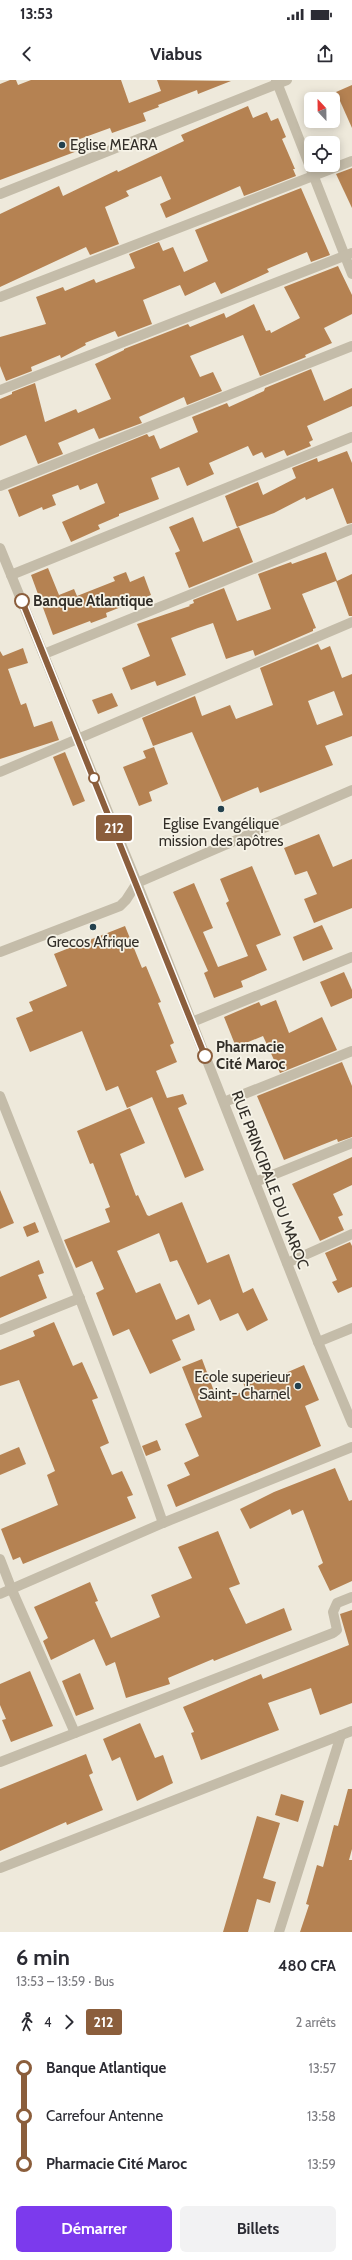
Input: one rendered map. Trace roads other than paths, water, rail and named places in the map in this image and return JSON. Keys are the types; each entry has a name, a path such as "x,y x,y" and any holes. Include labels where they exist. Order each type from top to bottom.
{"street":[{"path":"0,194 280,81 313,176 348,254 352,274"},
{"path":"0,297 352,161"},
{"path":"0,390 348,254"},
{"path":"0,486 352,346"},
{"path":"11,575 352,437"},
{"path":"44,654 352,529"},
{"name":"RUE PRINCIPALE DU MAROC","path":"0,548 137,883 318,1342 352,1422"},
{"path":"0,772 79,740 352,622"},
{"path":"0,952 120,906 126,900 137,883 352,790"},
{"path":"192,1022 352,957"},
{"path":"224,1102 352,1051"},
{"path":"0,1096 129,1426 163,1523"},
{"path":"255,1182 352,1143"},
{"path":"287,1263 352,1234"},
{"path":"0,1330 80,1298"},
{"path":"318,1342 352,1328"},
{"path":"0,1594 163,1523 352,1447"},
{"path":"0,1559 12,1590 75,1733"},
{"path":"0,1762 334,1633 337,1630 337,1624 333,1612 337,1603 352,1597"},
{"path":"0,1868 352,1731"},
{"path":"279,1932 341,1735"}],"place":[{"name":"Eglise MEARA","path":"62,145"},
{"name":"Banque Atlantique","path":"22,601"},
{"name":"Eglise Evangélique mission des apôtres","path":"221,809"},
{"name":"Grecos Afrique","path":"93,927"},
{"name":"Pharmacie Cité Maroc","path":"205,1056"},
{"name":"Ecole superieur Saint- Charnel","path":"298,1386"}]}
